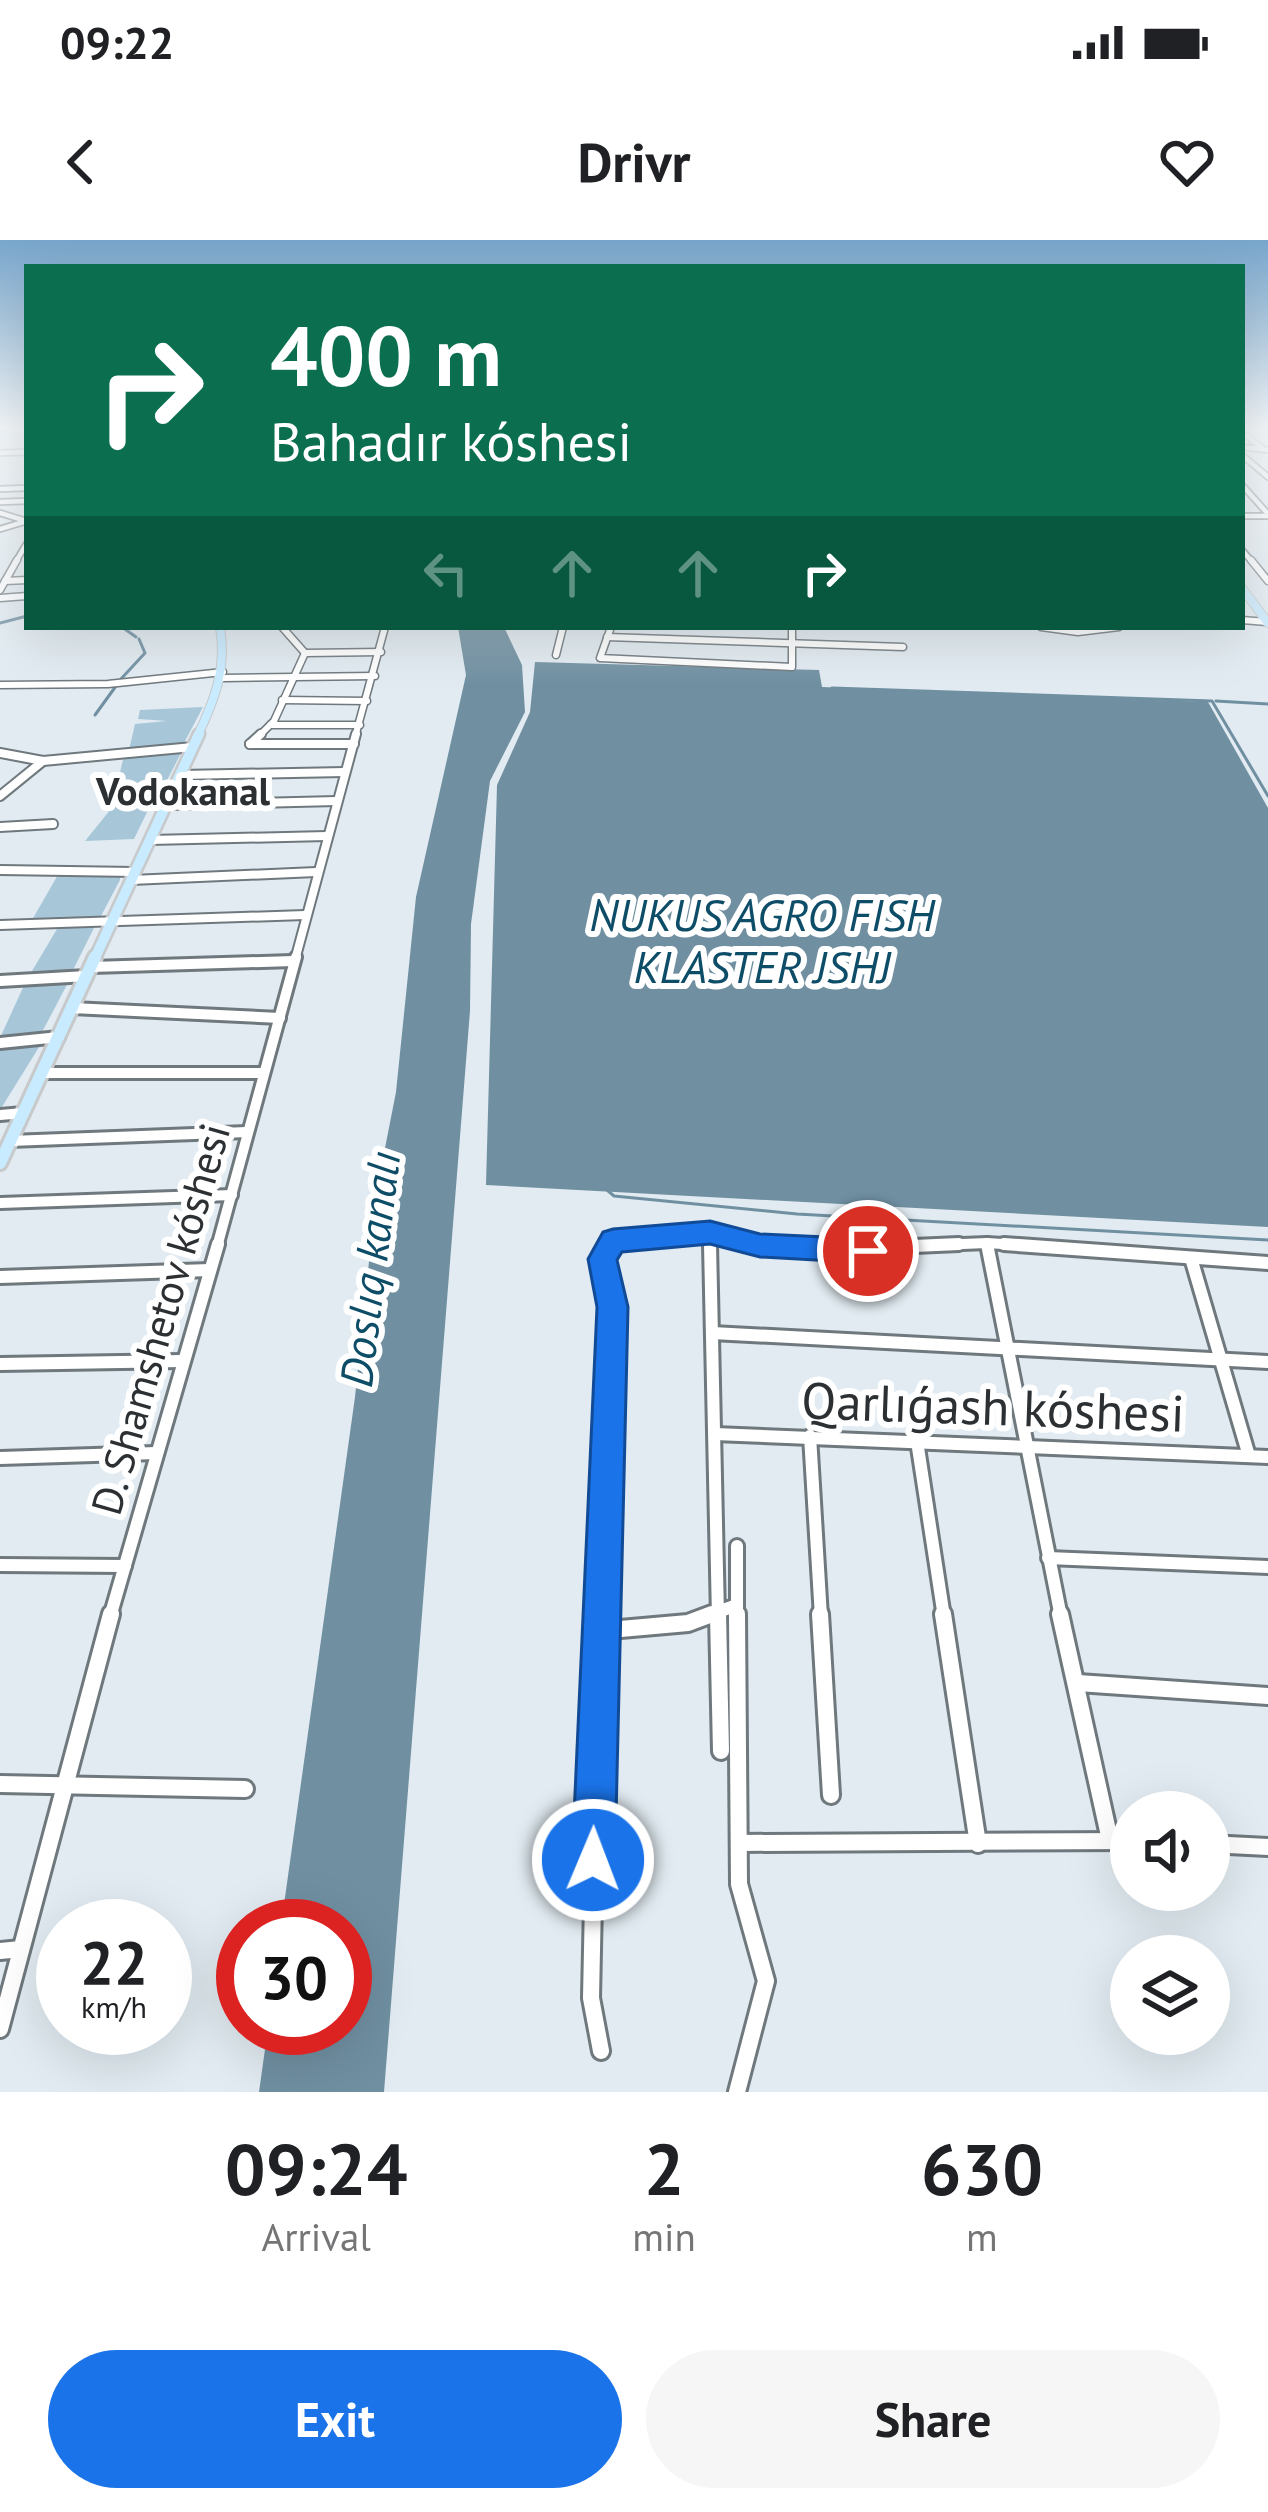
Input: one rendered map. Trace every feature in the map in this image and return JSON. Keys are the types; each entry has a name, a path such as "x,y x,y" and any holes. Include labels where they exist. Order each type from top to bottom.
{"main road":[{"path":"1245,592 1268,622"},
{"path":"0,1163 223,675 220,630"}],"street":[{"path":"0,594 4,578 24,549"},
{"path":"1246,560 1268,560"},
{"path":"1246,560 1268,581"},
{"path":"15,564 24,563"},
{"path":"1252,601 1268,602"},
{"path":"286,630 298,639 304,653 270,725 250,744 354,744"},
{"path":"556,655 562,630"},
{"path":"610,630 600,658 792,667 792,630"},
{"path":"1060,630 1095,630"},
{"path":"607,637 904,647"},
{"path":"304,653 383,640"},
{"name":"D. Shamshetov kóshesi","path":"0,2029 62,1782 211,1270 383,640"},
{"path":"0,685 108,684 223,675 375,676"},
{"path":"282,700 367,700"},
{"path":"270,725 360,725"},
{"path":"0,752 44,761 193,747"},
{"path":"2,793 44,761"},
{"path":"180,775 345,772"},
{"path":"166,805 337,801"},
{"path":"0,827 53,824"},
{"path":"150,840 327,836"},
{"path":"0,870 133,876 316,872"},
{"path":"0,925 305,915"},
{"path":"0,981 293,961"},
{"path":"72,1008 280,1018"},
{"path":"0,1042 58,1037"},
{"path":"42,1073 263,1073"},
{"path":"0,1114 23,1113"},
{"path":"10,1141 247,1132"},
{"path":"0,1203 232,1195"},
{"path":"710,1233 721,1751"},
{"path":"601,2051 590,1998 598,1630 612,1307 602,1259 613,1241 710,1233 760,1246 824,1250 987,1243 1268,1263"},
{"path":"739,1844 1110,1840 1048,1558 987,1243"},
{"path":"1191,1258 1217,1360 1249,1456"},
{"path":"0,1277 211,1270"},
{"path":"712,1333 1268,1362"},
{"path":"0,1364 182,1361"},
{"name":"Qarlıǵash kóshesi","path":"715,1434 1268,1456"},
{"path":"810,1436 831,1795"},
{"path":"917,1441 978,1844"},
{"path":"0,1458 156,1453"},
{"path":"736,2092 766,1981 739,1884 737,1546"},
{"path":"1048,1558 1268,1567"},
{"path":"0,1565 125,1566"},
{"path":"598,1630 688,1623 737,1605"},
{"path":"1078,1683 1268,1696"},
{"path":"0,1784 245,1789"},
{"path":"1230,1845 1268,1846"},
{"path":"0,1952 21,1949"}],"shaded area":[{"path":"203,707 183,745 129,750 135,724 167,721 138,719 140,710"},
{"path":"181,753 158,798 109,800 114,790 153,786 117,786 124,755"},
{"path":"115,804 151,804 134,839 85,841"},
{"path":"59,873 120,875 120,880 101,916 32,920"},
{"path":"96,924 73,970 32,971 57,929"},
{"path":"70,979 41,1034 0,1038 26,981"},
{"path":"0,1044 41,1044 0,1110"}],"water":[{"name":"Doslıq kanalı","path":"458,630 505,630 522,665 525,712 490,781 471,924 470,1011 384,2092 259,2092 264,2055 372,2055 372,1899 285,1899 355,1397 376,1194 396,1092 416,897 466,675"},
{"name":"NUKUS AGRO FISH KLASTER JSHJ","path":"535,662 819,670 822,687 1208,702 1268,808 1268,1227 486,1185 497,785 530,712"}],"waterway":[{"path":"0,623 24,617"},
{"path":"126,630 136,637"},
{"path":"120,680 145,653 139,639"},
{"path":"95,715 116,686"},
{"path":"832,688 1212,701 1268,796"},
{"path":"1216,701 1268,704"},
{"path":"607,1190 614,1196 797,1214 1268,1240"}],"district":[{"name":"Vodokanal","path":"183,790"}],"route":[{"path":"593,1860 612,1307 602,1259 613,1241 662,1241 710,1233 760,1246 868,1251"}]}
